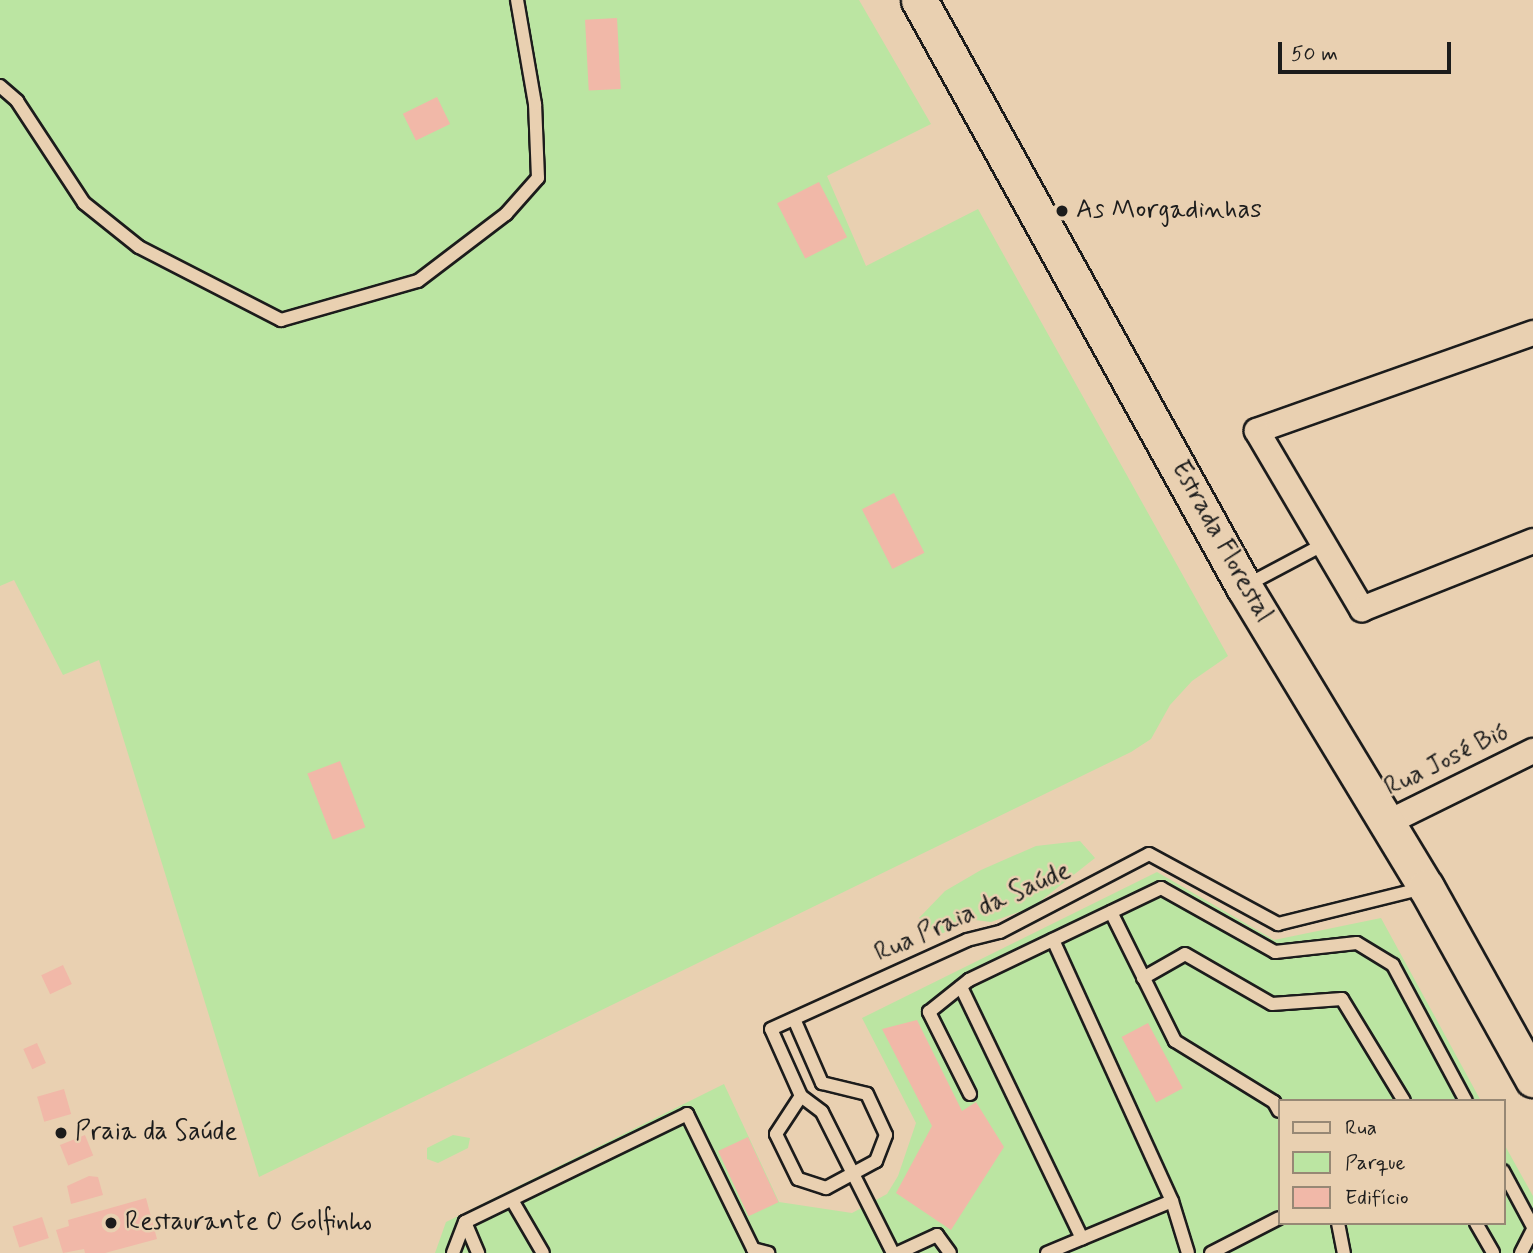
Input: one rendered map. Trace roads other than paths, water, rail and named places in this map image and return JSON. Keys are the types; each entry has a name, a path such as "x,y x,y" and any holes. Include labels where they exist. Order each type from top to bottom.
{"main road":[{"name":"Estrada Florestal","path":"919,0 1244,587 1426,887 1533,1079"}],"street":[{"path":"1533,333 1257,431 1362,609 1533,541"},
{"name":"Rua José Bió","path":"1387,823 1533,751"}],"lane":[{"path":"0,86 18,102 84,203 139,247 281,320 418,281 506,214 538,178 535,104 517,0"},
{"path":"1244,587 1324,544"},
{"name":"Rua Praia da Saúde","path":"801,1096 771,1030 967,940 1000,932 1149,854 1278,924 1426,887"},
{"path":"970,1094 929,1012 961,987 1161,888 1275,951 1357,943 1393,965 1465,1099"},
{"path":"1111,912 1175,1041 1274,1102 1278,1109"},
{"path":"1053,940 1172,1201 1188,1253"},
{"path":"1143,978 1185,954 1272,1004 1342,999 1403,1099"},
{"path":"961,987 1082,1238"},
{"path":"794,1019 822,1083 822,1112 895,1253 937,1235 950,1253"},
{"path":"822,1083 867,1094 886,1135 876,1161 825,1188 797,1179 776,1134 801,1096 822,1112"},
{"path":"453,1253 465,1222 687,1114 753,1249 768,1253"},
{"path":"1505,1175 1533,1228 1521,1253"},
{"path":"512,1200 543,1253"},
{"path":"1046,1253 1172,1201"},
{"path":"1211,1253 1278,1219"},
{"path":"465,1222 478,1253"},
{"path":"1338,1225 1344,1253"},
{"path":"1477,1225 1493,1253"}],"place":[{"name":"As Morgadinhas","path":"1062,211"},
{"name":"Praia da Saúde","path":"61,1133"},
{"name":"Restaurante O Golfinho","path":"111,1223"}]}
